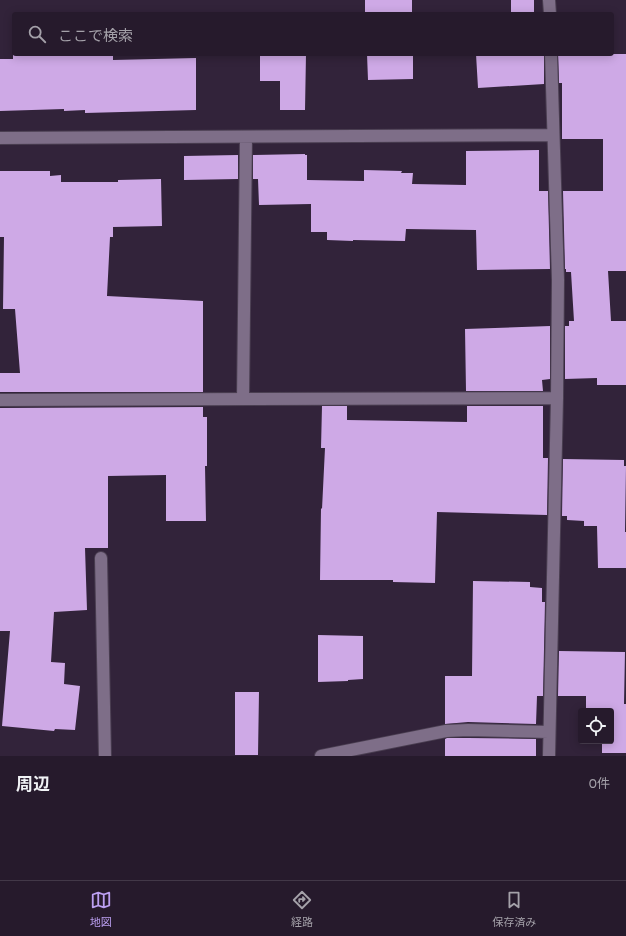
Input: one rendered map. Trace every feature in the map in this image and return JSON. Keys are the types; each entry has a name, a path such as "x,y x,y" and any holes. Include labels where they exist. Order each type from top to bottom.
{"street":[{"path":"549,0 550,12"},
{"path":"549,756 557,398 558,280 551,56"},
{"path":"0,138 553,135"},
{"path":"243,399 246,136"},
{"path":"0,400 557,398"},
{"path":"101,558 105,756"},
{"path":"321,756 446,731 468,730 549,732"}],"building":[{"path":"365,0 412,0 412,12 365,12"},
{"path":"511,0 534,0 534,12 511,12"},
{"path":"614,54 626,54 626,271 608,271 611,321 626,321 626,385 597,385 597,378 565,379 565,326 569,326 569,321 574,321 571,272 566,272 565,269 563,191 603,191 603,139 562,139 562,83 559,83 558,56 614,56"},
{"path":"13,56 113,56 113,60 196,58 196,110 85,113 85,110 64,111 64,109 0,111 0,59 13,59"},
{"path":"260,56 306,56 305,110 280,110 280,81 260,81"},
{"path":"367,56 413,56 413,79 368,80"},
{"path":"476,56 544,56 544,84 478,88"},
{"path":"539,150 539,191 548,191 550,269 477,270 476,230 406,229 405,241 327,240 327,232 311,232 311,204 259,205 258,179 253,179 253,155 305,154 307,155 307,180 364,181 364,170 402,171 401,173 413,173 412,184 466,185 466,151"},
{"path":"238,155 238,179 184,180 184,156"},
{"path":"0,171 50,171 50,176 61,175 61,182 118,182 118,180 161,179 162,226 113,227 113,237 110,237 107,296 203,301 203,392 0,392 0,373 20,373 15,309 3,309 4,237 0,237"},
{"path":"550,326 550,379 542,380 543,391 466,391 465,329"},
{"path":"322,406 347,406 347,420 467,422 467,406 543,406 543,458 548,458 547,515 437,512 435,583 393,582 393,580 320,580 321,508 322,509 325,448 321,448"},
{"path":"203,407 203,417 207,417 207,466 205,466 206,521 166,521 166,475 108,476 108,548 85,548 87,610 54,612 51,662 65,663 64,684 80,686 75,730 55,729 54,731 2,726 10,631 0,631 0,408"},
{"path":"563,459 624,460 624,466 626,466 626,568 598,568 597,526 584,526 584,521 567,520 567,516 562,516"},
{"path":"473,581 530,582 530,587 542,588 542,602 545,602 543,696 537,696 536,724 468,722 445,724 445,676 472,676"},
{"path":"318,635 363,636 363,679 318,682"},
{"path":"559,651 625,652 624,704 626,704 626,753 602,753 602,744 614,744 614,708 586,708 586,696 558,696"},
{"path":"235,692 259,692 258,755 235,755"},
{"path":"445,739 536,739 536,756 445,756"}]}
